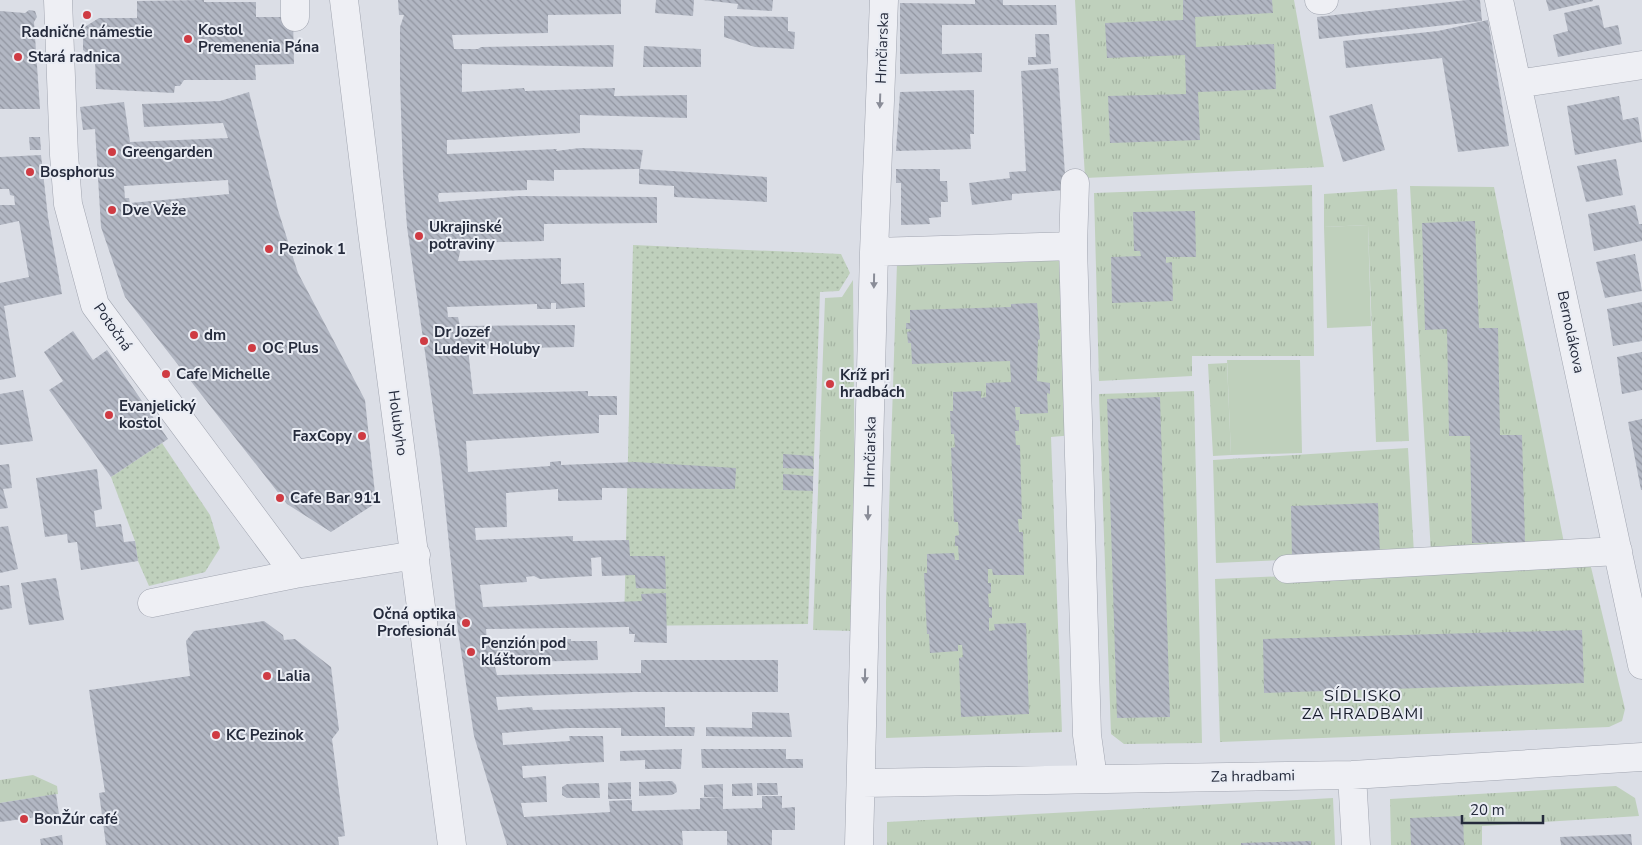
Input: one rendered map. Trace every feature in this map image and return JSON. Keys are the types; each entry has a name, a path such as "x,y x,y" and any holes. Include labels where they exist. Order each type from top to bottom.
{"street":[{"name":"Potočná","path":"58,0 64,155 68,204 95,305 295,574"},
{"name":"Holubyho","path":"344,0 372,231 416,555 452,845"},
{"name":"Hrnčiarska","path":"859,845 863,783 874,252 884,0"},
{"path":"1319,0 1324,0"},
{"name":"Bernolákova","path":"1499,0 1642,665"},
{"path":"1517,84 1642,65"},
{"path":"1075,183 1073,246 1087,735 1093,778"},
{"path":"874,252 1073,246"},
{"path":"1287,569 1618,551"},
{"path":"152,603 295,574 416,555"},
{"name":"Za hradbami","path":"863,783 1352,774 1642,757"},
{"path":"1352,774 1356,845"}],"green space":[{"path":"1075,0 1294,0 1324,167 1085,178"},
{"path":"1312,185 1314,356 1192,356 1192,376 1099,381 1094,193"},
{"path":"1410,186 1494,187 1565,548 1431,554"},
{"path":"1397,189 1409,441 1376,442 1368,225 1324,227 1324,194"},
{"path":"1368,225 1371,326 1327,328 1324,227"},
{"path":"633,245 841,254 850,273 839,291 820,292 808,624 624,626"},
{"path":"1059,254 1070,271 1074,435 1051,437 1062,732 886,738 886,602 897,263"},
{"path":"853,280 856,631 813,630 825,298 842,297"},
{"path":"1227,360 1300,360 1302,453 1231,455"},
{"path":"1227,363 1231,455 1213,456 1208,364"},
{"path":"1194,391 1202,743 1124,744 1111,734 1099,394"},
{"path":"162,443 210,515 220,548 205,572 149,586 138,561 135,541 111,477"},
{"path":"1408,448 1414,554 1216,563 1213,460"},
{"path":"1590,563 1625,709 1622,721 1609,727 1220,742 1215,579"},
{"path":"33,775 57,786 58,794 0,803 0,780"},
{"path":"1616,786 1635,798 1639,816 1482,826 1482,845 1391,845 1390,799"},
{"path":"1333,798 1335,845 887,845 887,822"}],"building":[{"name":"Kostol Premenenia Pána","path":"204,0 204,2 256,2 256,17 293,17 294,64 255,65 256,80 184,80 180,86 175,86 174,93 96,89 95,60 83,50 83,28 99,18 137,18 137,1"},
{"path":"398,0 621,0 621,14 548,15 548,33 452,35 454,49 614,45 613,67 462,64 462,92 524,88 525,91 615,88 614,96 687,95 687,118 580,115 580,133 447,140 447,154 557,149 556,151 580,148 643,150 640,169 767,177 767,202 674,197 674,186 639,184 639,169 554,170 554,181 527,180 527,190 439,193 438,196 439,202 519,196 657,197 657,223 544,224 544,241 462,243 458,261 561,258 561,284 584,283 585,307 556,309 556,303 551,303 551,309 537,309 537,304 447,307 448,317 458,317 460,326 575,325 574,347 468,349 473,394 588,391 588,396 617,396 617,415 599,415 599,433 466,441 468,472 550,466 550,462 561,461 561,465 635,462 736,468 735,489 602,488 602,500 558,501 558,489 506,493 507,527 475,528 476,540 573,536 573,541 629,540 630,556 665,556 666,589 636,588 635,575 602,576 601,557 591,558 592,576 540,579 534,576 526,577 527,582 480,585 483,607 642,601 641,594 666,593 667,643 634,642 635,634 629,634 629,627 486,629 487,641 571,639 571,641 597,641 598,660 494,663 497,675 641,673 641,660 778,660 778,692 634,692 496,697 498,710 532,707 533,710 665,707 665,727 695,727 694,736 621,736 621,728 567,728 502,733 503,745 570,741 569,736 603,736 604,762 522,766 523,778 546,776 547,802 521,803 524,817 610,812 609,801 632,800 632,811 700,809 700,798 723,797 723,809 762,808 762,796 782,796 782,808 795,807 795,830 772,830 772,845 727,845 727,831 682,831 683,845 507,845 474,736 458,631 440,457 407,227 400,82 400,27 404,15 399,15"},
{"path":"656,0 694,0 693,16 655,13"},
{"path":"703,0 773,0 772,11 737,9 738,4"},
{"path":"975,0 1003,0 1003,5 1056,5 1057,25 942,25 942,54 982,53 982,72 900,74 900,3 975,4"},
{"path":"1183,0 1272,0 1273,13 1195,17 1196,47 1274,44 1276,89 1198,92 1200,140 1110,143 1108,96 1186,94 1185,55 1107,58 1105,23 1183,20"},
{"path":"1480,0 1482,21 1319,39 1317,17"},
{"path":"1546,0 1593,0 1593,1 1549,11"},
{"path":"1599,5 1604,28 1618,25 1622,44 1558,57 1553,35 1568,31 1564,13"},
{"name":"Stará radnica","path":"29,10 35,11 37,17 34,22 40,109 0,109 0,11 25,13"},
{"path":"724,16 788,17 788,31 795,32 794,49 755,47 724,37"},
{"path":"1488,20 1509,146 1458,152 1442,58 1346,68 1343,41 1438,31"},
{"path":"1035,34 1049,34 1051,64 1028,65 1028,57 1036,57"},
{"path":"644,46 701,49 701,67 643,67"},
{"path":"1058,68 1066,190 1012,194 1012,200 972,205 969,183 1010,178 1009,172 1026,171 1021,71"},
{"path":"974,90 974,134 970,134 971,149 896,151 900,92"},
{"name":"OC Plus","path":"249,92 278,210 298,273 365,400 376,503 331,532 287,504 125,297 101,227 95,129 83,130 80,107 124,102 130,142 228,138 223,123 144,127 142,104 220,101","holes":["228,180 229,194 130,203 129,198 125,198 124,186"]},
{"path":"1619,96 1623,120 1638,117 1642,142 1575,155 1567,106"},
{"path":"1372,104 1385,150 1343,162 1329,116"},
{"path":"29,137 40,137 41,150 30,150"},
{"path":"41,155 48,217 62,294 4,306 16,377 0,380 0,283 29,277 19,221 0,225 0,205 15,205 14,196 10,195 9,189 0,189 0,157"},
{"path":"1616,159 1623,195 1586,202 1577,166"},
{"path":"896,169 940,169 940,181 947,181 948,202 941,202 941,217 929,218 930,224 901,225 901,183 896,183"},
{"path":"1635,205 1639,224 1642,224 1642,241 1594,251 1588,214"},
{"path":"1195,211 1196,257 1166,257 1166,263 1172,262 1173,301 1112,303 1111,257 1141,256 1140,251 1134,251 1133,212"},
{"path":"1475,221 1479,328 1498,328 1500,435 1522,435 1525,542 1472,543 1470,436 1449,436 1447,329 1425,330 1422,223"},
{"path":"1635,254 1642,291 1605,298 1596,262"},
{"path":"1642,302 1642,341 1613,346 1607,309"},
{"path":"1037,303 1040,339 1038,340 1037,381 1050,383 1050,394 1047,393 1048,413 1020,414 1020,407 1015,407 1016,420 1019,420 1019,431 1015,431 1016,445 1020,445 1022,519 1018,519 1019,532 1023,532 1024,575 993,575 992,569 988,569 988,583 991,583 991,593 988,594 989,607 992,607 992,618 989,618 989,631 995,630 994,624 1026,623 1029,714 961,717 959,658 963,657 962,645 958,645 958,651 930,653 929,634 927,634 924,573 927,573 927,554 954,553 955,560 959,560 958,546 955,546 955,536 959,535 958,522 954,522 951,448 955,447 954,434 951,434 950,411 953,411 953,392 981,391 981,398 986,397 986,383 1011,382 1010,361 912,364 911,343 908,343 907,332 911,331 911,329 906,329 906,323 910,323 910,310 1011,307 1011,304"},
{"name":"Evanjelický kostol","path":"73,331 93,360 107,350 168,439 111,477 49,390 63,381 44,352"},
{"path":"1642,352 1642,390 1622,394 1617,357"},
{"path":"23,390 33,441 0,445 0,394"},
{"path":"1160,397 1170,717 1117,718 1107,399"},
{"path":"1642,419 1642,490 1641,490 1628,422"},
{"path":"783,454 813,456 814,469 783,468"},
{"path":"9,464 12,488 3,489 8,508 0,509 0,465"},
{"path":"97,469 102,509 94,511 96,527 121,524 124,542 135,541 138,561 81,570 77,542 68,543 67,534 45,537 36,478"},
{"path":"783,474 813,476 813,491 783,490"},
{"path":"1378,503 1380,555 1292,558 1291,506"},
{"path":"8,526 18,569 0,573 0,527"},
{"path":"56,578 64,620 29,625 21,583"},
{"path":"9,585 12,608 0,610 0,586"},
{"name":"KC Pezinok","path":"264,621 283,635 284,640 295,639 331,667 339,730 332,739 345,836 338,837 339,845 106,845 99,793 105,792 89,690 190,676 186,641 194,631"},
{"path":"1582,630 1584,683 1264,693 1263,639"},
{"path":"752,712 789,713 792,737 706,736 706,727 752,728"},
{"path":"682,749 681,769 645,769 645,760 620,761 620,751"},
{"path":"701,749 786,749 786,759 803,759 803,768 702,768"},
{"path":"672,781 676,785 677,792 672,795 639,796 639,782"},
{"path":"631,782 631,799 608,799 608,783"},
{"path":"599,783 600,798 567,798 562,795 562,787 567,784"},
{"path":"752,783 753,796 732,796 732,784"},
{"path":"757,783 777,783 778,795 757,795"},
{"path":"723,784 723,797 704,797 704,785"},
{"path":"56,794 59,814 0,822 0,803"},
{"path":"1463,816 1464,845 1411,845 1410,818"},
{"path":"1631,834 1632,845 1561,845 1560,837"},
{"path":"62,835 63,845 41,845 40,839"},
{"path":"1311,841 1311,845 1241,845 1241,843"}],"place":[{"name":"Radničné námestie","path":"87,15"},
{"name":"Kostol Premenenia Pána","path":"188,39"},
{"name":"Stará radnica","path":"18,57"},
{"name":"Greengarden","path":"112,152"},
{"name":"Bosphorus","path":"30,172"},
{"name":"Dve Veže","path":"112,210"},
{"name":"Ukrajinské potraviny","path":"419,236"},
{"name":"Pezinok 1","path":"269,249"},
{"name":"dm","path":"194,335"},
{"name":"Dr Jozef Ludevit Holuby","path":"424,341"},
{"name":"OC Plus","path":"252,348"},
{"name":"Cafe Michelle","path":"166,374"},
{"name":"Kríž pri hradbách","path":"830,384"},
{"name":"Evanjelický kostol","path":"109,415"},
{"name":"FaxCopy","path":"362,436"},
{"name":"Cafe Bar 911","path":"280,498"},
{"name":"Očná optika Profesionál","path":"466,623"},
{"name":"Penzión pod kláštorom","path":"471,652"},
{"name":"Lalia","path":"267,676"},
{"name":"KC Pezinok","path":"216,735"},
{"name":"BonŽúr café","path":"24,819"}],"district":[{"name":"SÍDLISKO ZA HRADBAMI","path":"1363,704"}]}
